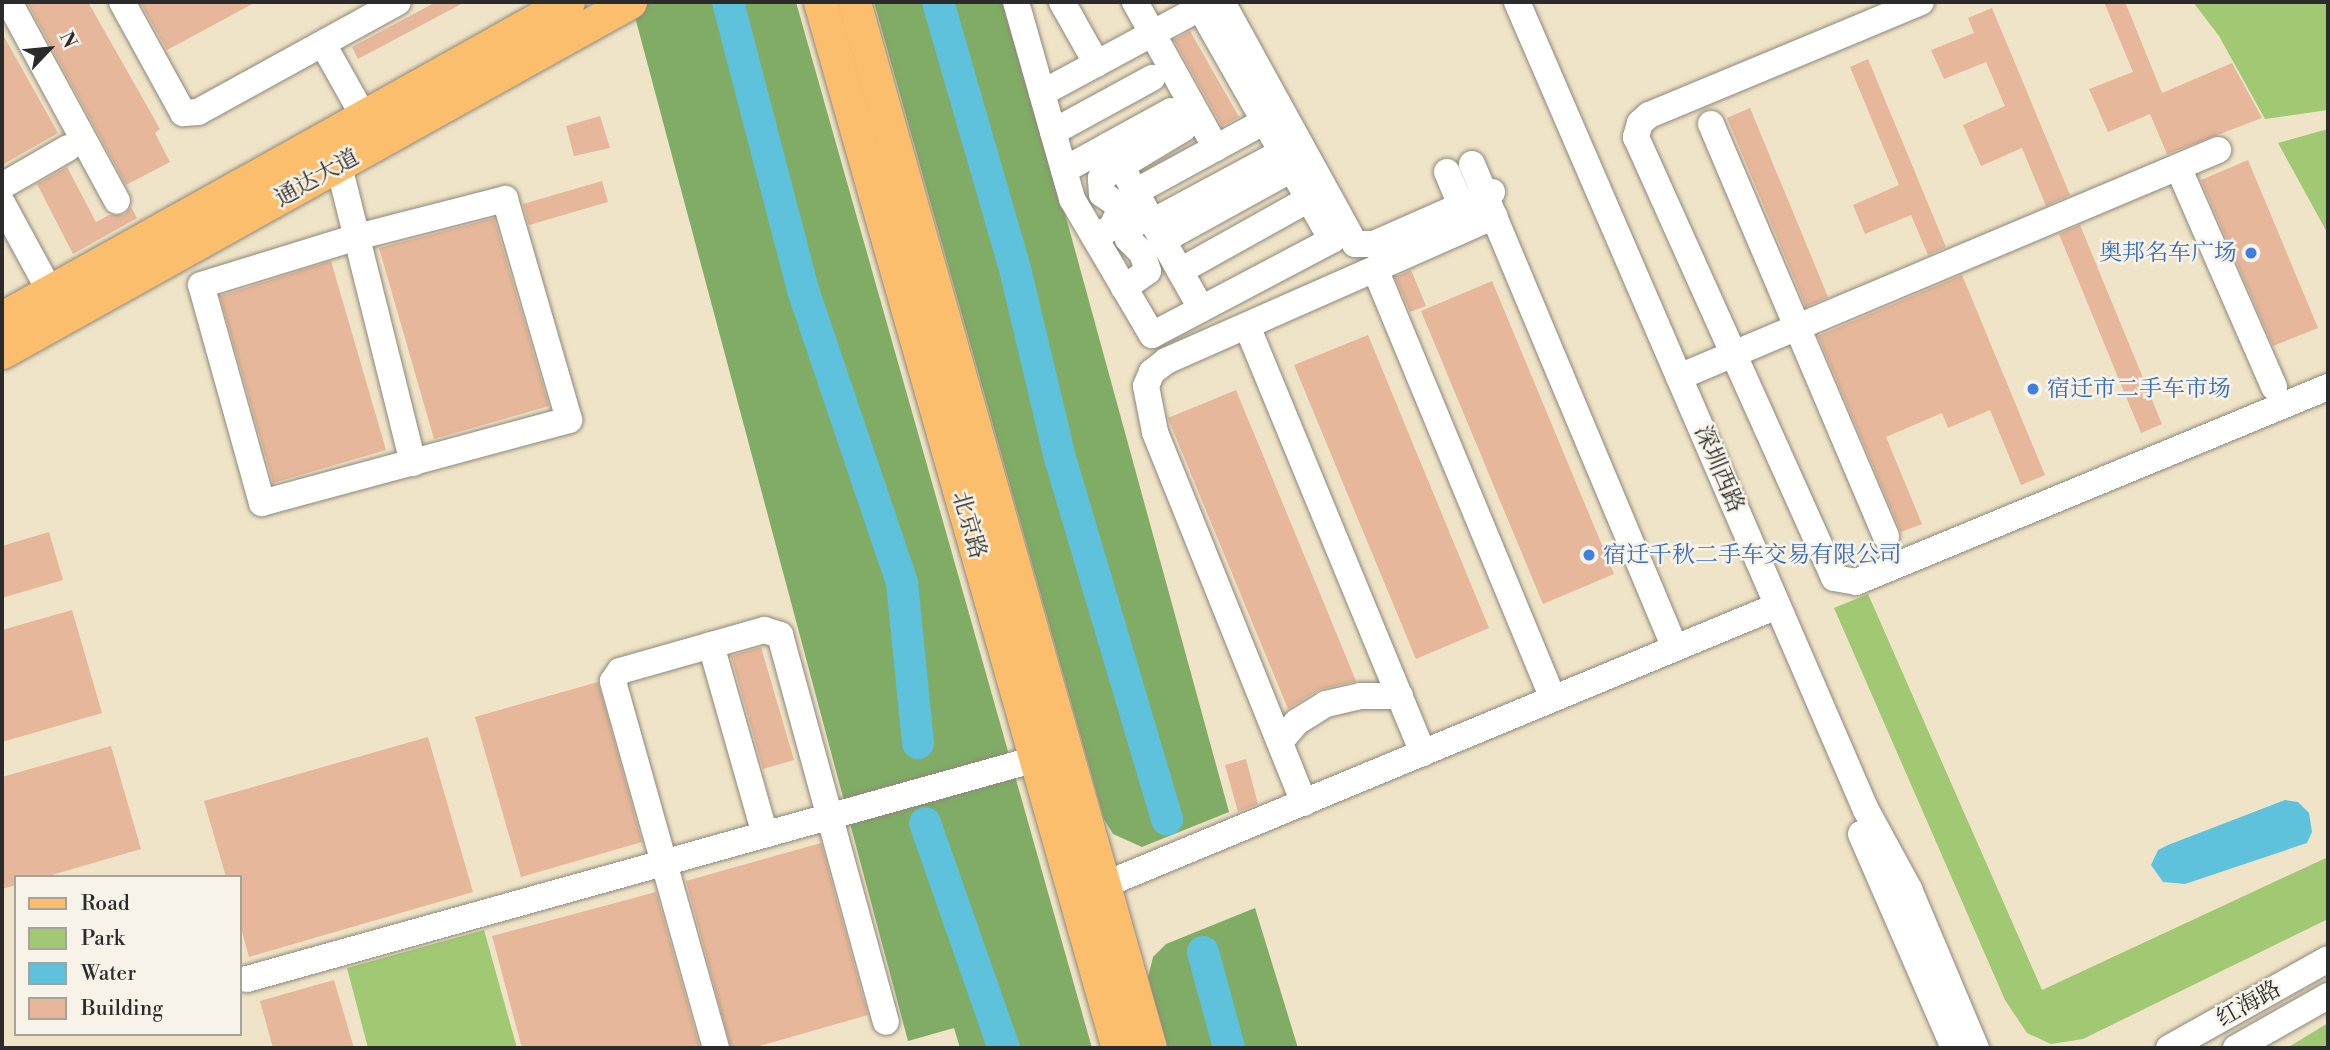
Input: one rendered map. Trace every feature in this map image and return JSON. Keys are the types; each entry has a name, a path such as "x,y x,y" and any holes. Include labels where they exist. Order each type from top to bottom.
{"main road":[{"name":"通达大道","path":"2,318 57,304 339,166 371,130 568,2"},
{"name":"通达大道","path":"2,352 57,304 371,130 630,2"},
{"name":"北京路","path":"820,2 1118,1048"},
{"name":"北京路","path":"854,2 1150,1048"}],"street":[{"path":"9,2 117,201"},
{"path":"122,2 183,113 198,111 398,2"},
{"path":"1016,2 1072,199 1152,335 1198,304 1332,240 1265,121 1206,4"},
{"path":"1062,2 1104,60"},
{"path":"1080,2 1104,60"},
{"path":"1135,2 1219,146 1240,175"},
{"name":"深圳西路","path":"1498,2 1954,1048"},
{"name":"深圳西路","path":"1517,2 1866,810 1909,889 1976,1048"},
{"path":"1921,2 1662,108 1640,123 1640,153 1834,578 1848,583 2328,387"},
{"path":"1042,93 1206,4"},
{"path":"1206,4 1355,244 1374,244 1483,202"},
{"path":"323,44 371,130"},
{"path":"1053,132 1152,78"},
{"path":"1064,170 1114,155 1177,120"},
{"path":"1149,217 1219,146 1265,121"},
{"path":"1710,124 1886,536"},
{"path":"2,186 68,148"},
{"path":"1679,377 2218,150"},
{"path":"1114,155 1198,304"},
{"path":"1095,238 1118,219 1117,204 1102,194 1100,185 1114,155"},
{"path":"1124,288 1148,271 1142,253 1128,239 1129,230 1149,217 1240,175 1287,160"},
{"path":"1149,217 1287,160"},
{"path":"339,166 413,463"},
{"path":"2178,167 2274,387"},
{"path":"1460,168 1483,202 1675,648"},
{"path":"505,198 569,420 262,503 201,285 357,237 505,198"},
{"path":"1180,271 1308,199"},
{"path":"1304,803 1147,406 1152,372 1375,269 1483,202"},
{"path":"2,203 57,304"},
{"path":"1375,269 1553,699"},
{"path":"1247,326 1423,753"},
{"path":"1104,885 1765,611"},
{"path":"716,1048 613,681 620,671 764,630 777,631 886,1022"},
{"path":"711,645 765,834"},
{"path":"1280,742 1297,722 1326,704 1360,696 1399,696"},
{"path":"247,979 1036,759"},
{"name":"红海路","path":"2169,1048 2328,959"},
{"name":"红海路","path":"2236,1048 2328,996"}],"green space":[{"path":"631,2 796,2 1092,1048 960,1048 954,1028 908,1041"},
{"path":"874,2 1007,2 1229,812 1142,847 1113,834 1104,819"},
{"path":"2193,2 2328,2 2328,110 2265,119 2219,36"},
{"path":"2328,129 2328,234 2278,143"},
{"path":"1868,594 2042,990 2328,857 2328,919 2083,1039 2051,1044 2027,1033 2005,1000 1834,608"},
{"path":"1255,908 1298,1048 1168,1048 1148,977 1153,957 1166,944"},
{"path":"484,930 517,1048 368,1048 347,968"},
{"path":"2328,1023 2328,1048 2287,1048"}],"water":[{"path":"2285,800 2298,802 2309,813 2312,832 2307,843 2185,884 2163,882 2151,865 2158,850 2168,845"}],"building":[{"path":"27,2 88,2 160,129 155,133 170,162 126,185"},
{"path":"140,2 256,2 167,50"},
{"path":"436,2 465,2 358,59 352,47"},
{"path":"2104,2 2125,2 2162,93 2232,63 2262,118 2167,154 2150,114 2108,132 2089,89 2133,72"},
{"path":"1992,8 2070,195 2046,206 2022,148 1981,166 1963,125 2005,106 1986,62 1944,79 1931,50 1974,33 1968,18"},
{"path":"1190,31 1239,117 1222,126 1174,40"},
{"path":"2,33 58,133 2,165"},
{"path":"1868,59 1946,247 1928,255 1911,215 1865,234 1853,205 1899,185 1850,67"},
{"path":"1750,108 1828,297 1806,307 1727,118"},
{"path":"600,116 610,148 574,156 566,126"},
{"path":"2248,160 2318,328 2273,346 2201,180"},
{"path":"67,167 96,222 109,215 124,215 131,207 137,218 73,254 37,184"},
{"path":"602,181 608,202 529,225 523,204"},
{"path":"494,218 549,406 434,439 379,248"},
{"path":"2080,225 2162,424 2141,433 2059,234"},
{"path":"331,261 386,450 273,483 220,296"},
{"path":"1411,270 1426,306 1410,312 1395,277"},
{"path":"1962,275 2045,475 2021,485 1990,410 1948,428 1942,413 1886,437 1922,524 1901,532 1818,336"},
{"path":"1492,281 1614,574 1543,604 1421,311"},
{"path":"1368,335 1489,628 1416,659 1294,365"},
{"path":"1236,390 1356,681 1318,690 1288,709 1168,418"},
{"path":"49,532 63,580 2,598 2,546"},
{"path":"72,610 102,713 2,742 2,630"},
{"path":"761,647 794,760 763,769 731,656"},
{"path":"598,682 642,842 521,877 475,717"},
{"path":"428,737 473,892 249,957 242,932 242,875 225,875 204,801"},
{"path":"111,746 141,849 52,875 14,875 14,886 2,889 2,777"},
{"path":"1246,759 1258,804 1238,812 1225,765"},
{"path":"821,843 868,1015 752,1048 731,1048 686,881"},
{"path":"656,892 700,1048 522,1048 492,936"},
{"path":"334,980 354,1048 273,1048 260,1001"}],"waterway":[{"path":"728,2 804,293 902,583 918,743"},
{"path":"938,2 1015,269 1060,458 1167,819"},
{"path":"925,823 1004,1048"},
{"path":"1203,952 1229,1048"}],"place":[{"name":"奥邦名车广场","path":"2251,253"},
{"name":"宿迁市二手车市场","path":"2033,389"},
{"name":"宿迁千秋二手车交易有限公司","path":"1589,555"}]}
